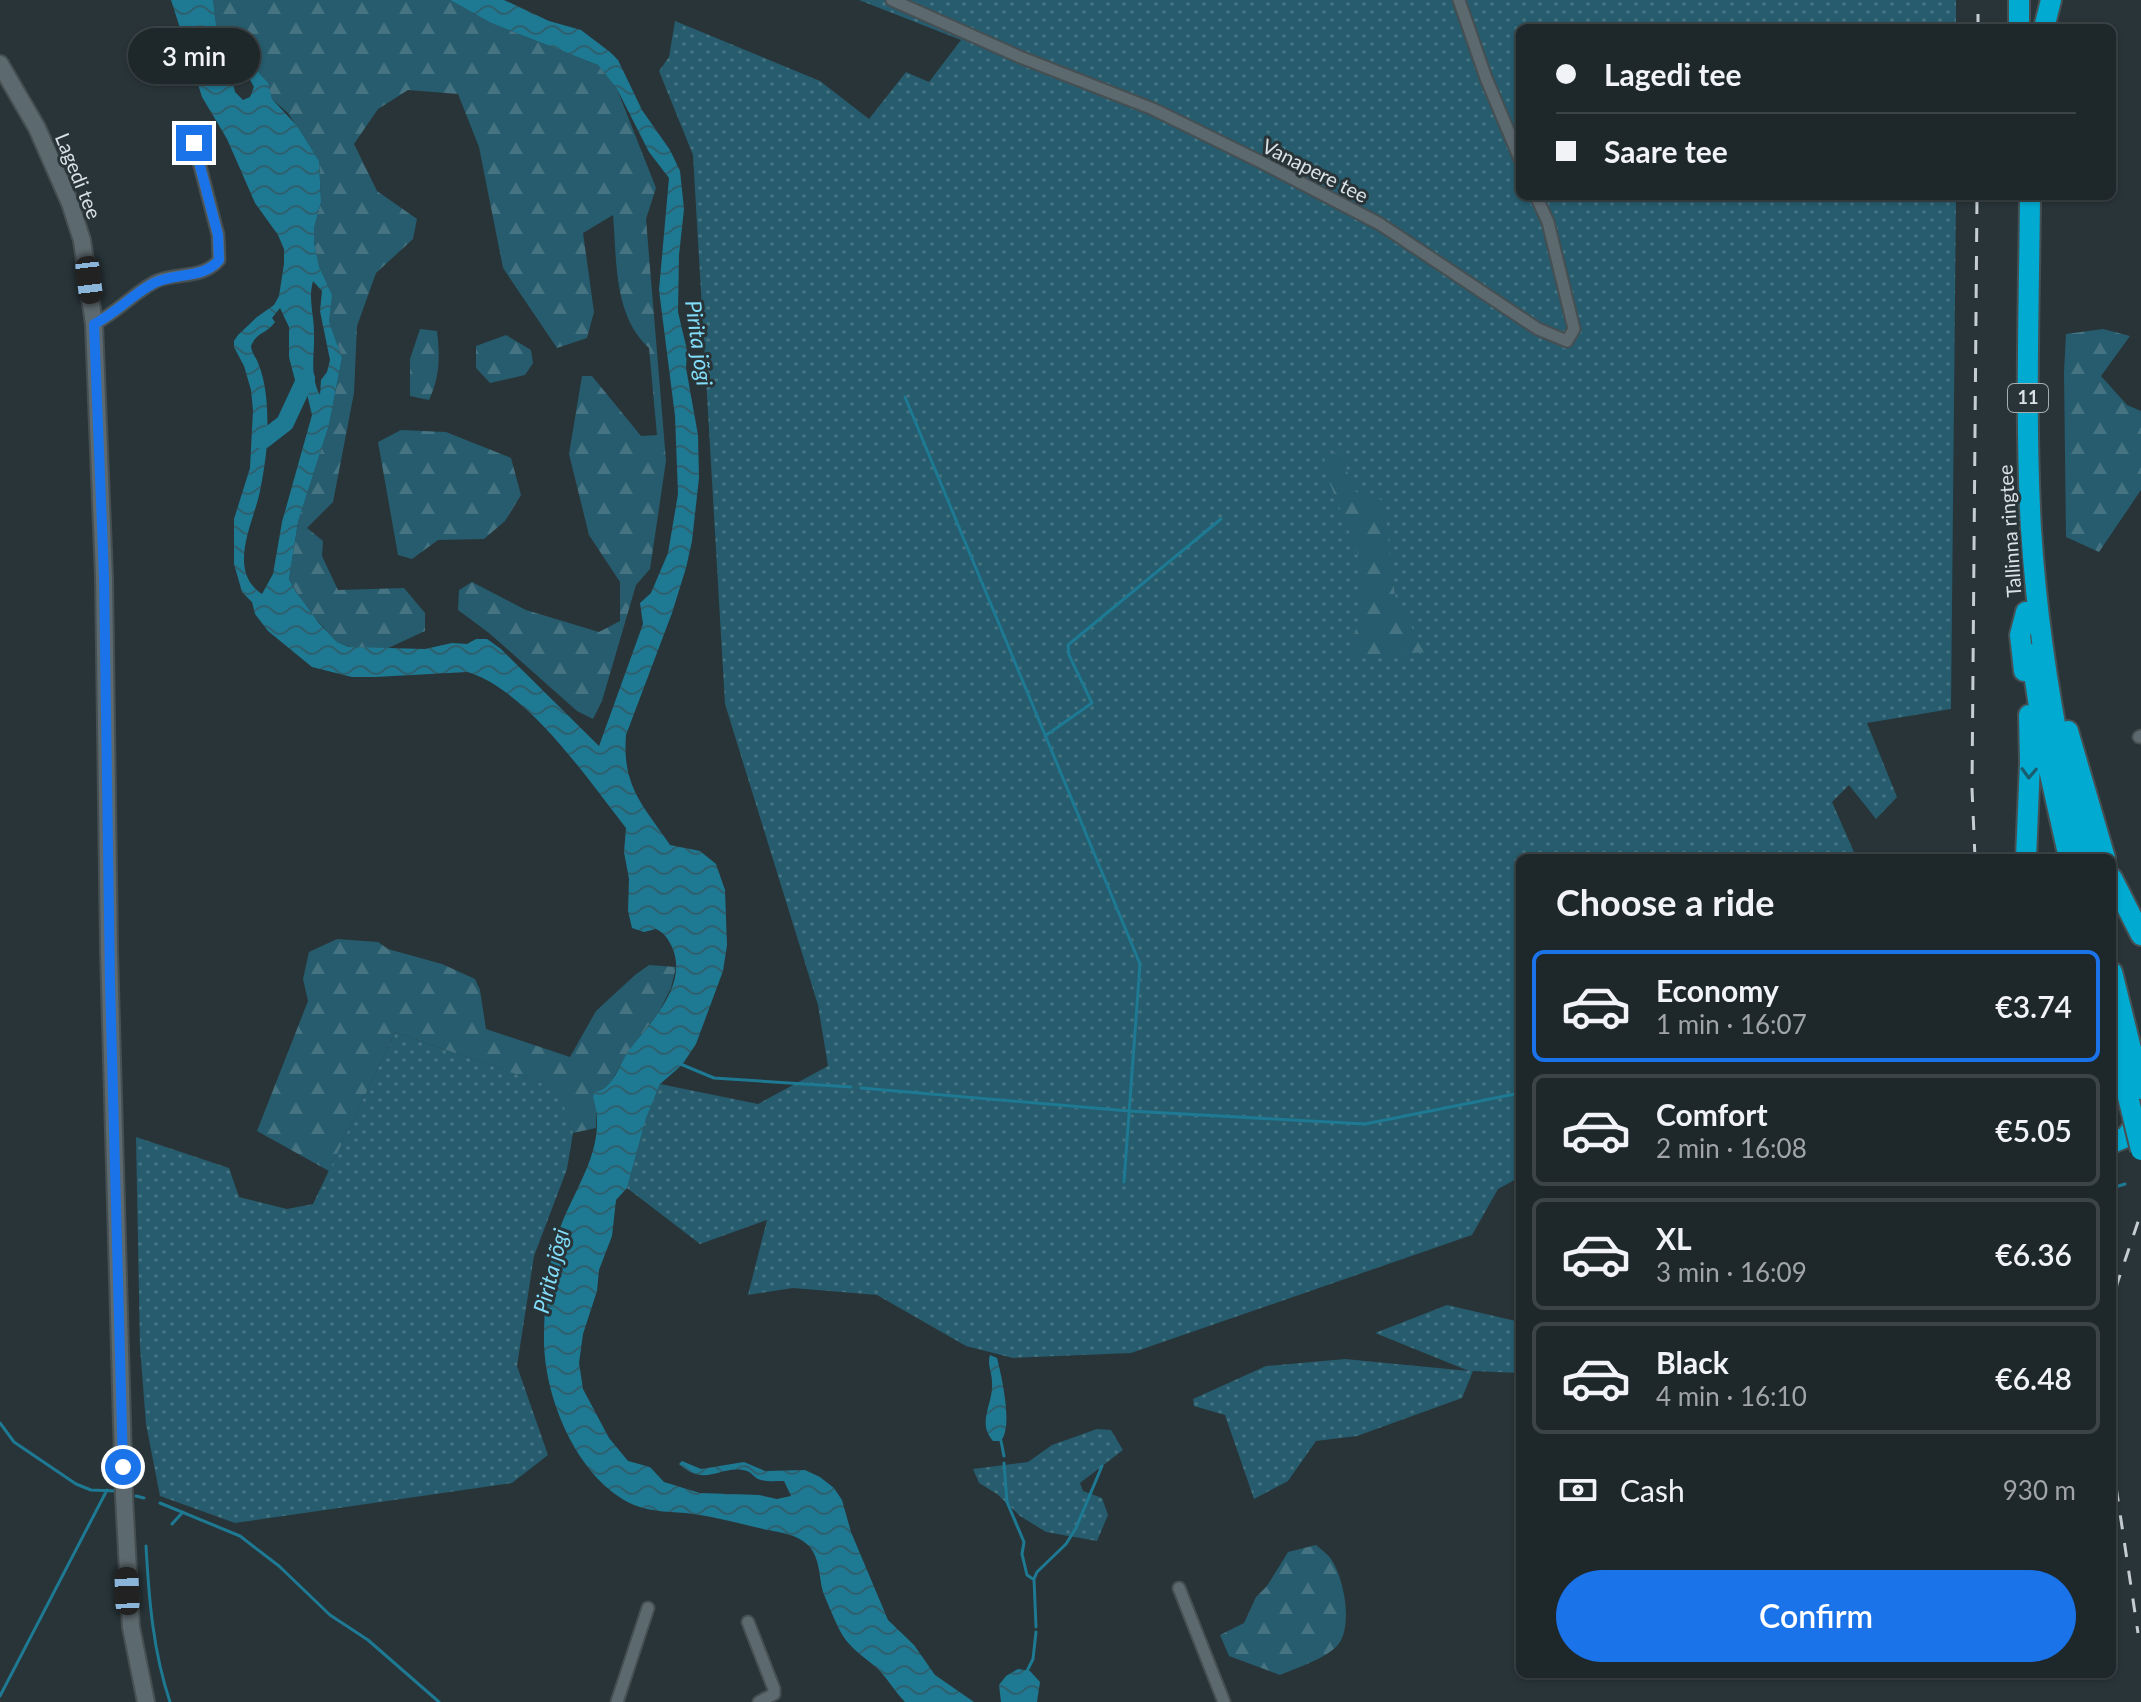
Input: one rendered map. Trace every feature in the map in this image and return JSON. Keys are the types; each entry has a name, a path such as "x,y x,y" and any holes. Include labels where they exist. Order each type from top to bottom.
{"highway":[{"path":"2019,0 2019,24"},
{"path":"2033,0 2033,24"},
{"path":"2045,24 2051,0"},
{"name":"Tallinna ringtee","path":"2016,200 2014,433 2019,539 2083,854"},
{"name":"Tallinna ringtee","path":"2030,200 2029,463 2038,709 2068,854"},
{"path":"2026,854 2029,722 2020,635 2032,606 2049,620 2062,707 2104,854"},
{"path":"2116,886 2141,935"},
{"path":"2116,992 2138,1099 2141,1150"},
{"path":"2116,1043 2138,1099 2126,1137 2116,1141"}],"street":[{"name":"Vanapere tee","path":"892,0 1020,57 1153,109 1247,156 1380,224 1538,329 1567,341 1574,329 1548,222 1538,200"},
{"path":"1459,0 1486,78 1516,149"},
{"name":"Lagedi tee","path":"0,64 43,141 70,203 82,240 94,324 104,577 109,966 124,1496 131,1627 146,1702"},
{"path":"94,324 157,281 211,270 219,260 218,235 194,143"},
{"path":"1179,1588 1224,1702"},
{"path":"617,1702 648,1608"},
{"path":"748,1622 774,1689 769,1698 759,1702"}],"green space":[{"path":"213,0 450,0 491,23 598,65 617,89 656,188 646,219 666,461 650,569 636,585 602,701 593,719 577,711 489,633 458,610 459,590 472,582 526,610 599,632 620,621 620,582 589,535 569,454 582,376 592,376 641,436 657,435 649,348 637,335 623,303 613,215 583,233 594,312 587,338 557,348 503,268 479,147 458,94 408,90 378,109 354,144 377,191 417,219 413,239 376,273 357,326 354,393 333,502 307,528 323,541 322,556 338,590 404,588 425,613 425,631 384,650 350,647 337,642 305,607 289,579 298,522 329,425 342,358 329,321 314,242 314,228 321,202 319,161 288,113 272,99 267,83 250,63 236,58 224,48 216,24"},
{"path":"859,0 1956,0 1956,24 1516,24 1516,200 1956,200 1951,709 1867,723 1897,797 1876,819 1849,785 1832,802 1852,854 1516,854 1516,1179 1498,1189 1472,1235 1131,1353 1013,1358 966,1346 877,1295 793,1288 748,1295 767,1220 700,1244 627,1188 646,1117 660,1084 758,1104 828,1066 818,1005 725,704 693,155 659,71 669,57 675,21 820,81 869,119 906,72 929,82 961,40"},
{"path":"420,329 437,331 438,366 429,400 410,396 410,359"},
{"path":"2103,329 2130,336 2101,376 2127,405 2141,411 2141,490 2099,552 2066,537 2064,372 2066,334"},
{"path":"506,335 531,350 533,363 525,375 490,383 476,368 476,346"},
{"path":"401,430 446,432 511,458 521,495 505,521 484,539 438,540 412,559 398,555 378,442"},
{"path":"1339,453 1356,492 1384,501 1395,596 1425,652 1347,658 1361,612 1361,561 1324,469 1325,455"},
{"path":"337,939 378,942 388,949 442,964 475,979 480,990 486,1029 570,1057 596,1011 635,975 649,965 676,967 671,988 659,1012 628,1052 610,1084 601,1091 596,1108 596,1128 573,1133 558,1089 395,1032 329,1171 257,1131 308,1001 303,979 309,952"},
{"path":"395,1032 559,1089 573,1133 567,1169 534,1256 517,1366 548,1455 512,1483 235,1523 160,1496 146,1424 140,1347 136,1137 229,1168 239,1197 287,1209 313,1204"},
{"path":"1447,1305 1516,1321 1516,1373 1473,1371 1462,1398 1357,1436 1316,1441 1288,1481 1254,1499 1225,1415 1194,1406 1193,1399 1266,1366 1345,1359 1469,1371 1375,1333"},
{"path":"1097,1429 1111,1430 1123,1450 1080,1483 1083,1491 1102,1498 1108,1515 1097,1541 1046,1532 1020,1516 997,1494 979,1483 973,1469 1028,1462 1052,1445"},
{"path":"1316,1545 1333,1562 1343,1591 1346,1623 1340,1642 1321,1657 1280,1675 1229,1656 1220,1635 1244,1623 1256,1597 1267,1586 1288,1552"}],"water":[{"path":"171,0 213,0 216,24 224,48 236,58 250,63 268,83 272,99 297,126 319,161 321,202 314,228 314,242 319,267 332,295 329,321 342,358 329,425 298,522 289,579 296,592 337,642 349,647 425,649 487,639 501,649 599,746 643,624 640,603 651,593 668,553 678,494 675,416 659,290 669,178 649,152 617,89 598,65 491,23 450,0 504,0 549,21 581,30 618,60 642,110 670,150 680,171 684,209 678,312 687,350 686,368 698,435 699,478 686,568 626,735 627,768 636,794 670,845 700,851 716,864 725,890 727,945 723,971 696,1044 682,1065 660,1084 646,1118 627,1188 616,1200 612,1236 599,1270 597,1291 583,1334 579,1363 583,1389 609,1438 628,1461 650,1467 664,1482 700,1493 759,1495 777,1499 791,1496 784,1481 761,1480 738,1469 697,1475 679,1464 682,1461 701,1469 744,1462 765,1471 805,1470 834,1488 842,1500 851,1532 888,1620 914,1645 935,1675 974,1702 905,1702 878,1669 843,1636 823,1591 816,1558 809,1546 798,1538 718,1518 656,1511 634,1505 596,1477 568,1436 558,1412 546,1365 545,1315 551,1260 564,1217 593,1151 597,1116 593,1097 595,1092 611,1081 629,1050 665,1003 675,975 676,961 672,947 662,933 656,929 644,932 632,928 624,852 626,828 555,739 512,697 490,682 467,672 352,677 312,667 268,631 255,614 252,602 242,592 234,564 234,519 250,468 253,410 251,390 234,341 257,317 274,305 279,296 284,249 255,203 227,139 202,97","holes":["239,71 248,76 254,87 250,97 243,100 235,92 231,74","313,281 322,291 320,311 330,360 321,380 320,395 314,372","280,308 289,327 289,357 296,384 307,394 312,415 282,522 273,574 262,594 251,584 244,559 261,485 267,433 264,382 251,346 256,337 275,322 272,318"]},
{"path":"990,1355 997,1358 1005,1401 1006,1425 1001,1441 993,1441 986,1427 992,1390"},
{"path":"1018,1669 1030,1671 1040,1682 1037,1702 1001,1702 999,1685"}],"waterway":[{"name":"Pirita jõgi","path":"263,440 285,423 306,378"},
{"path":"905,397 1140,964 1124,1182"},
{"path":"1045,736 1092,703 1069,655 1068,645 1221,519"},
{"path":"678,1063 714,1078 851,1087"},
{"path":"861,1088 1129,1111 1365,1124 1516,1094"},
{"path":"2116,1187 2125,1184"},
{"path":"0,1423 14,1442 76,1484 91,1490 116,1491"},
{"path":"1001,1441 1004,1456"},
{"path":"1004,1463 1007,1502 1024,1542 1022,1554 1027,1575 1033,1579"},
{"path":"1036,1627 1034,1579 1037,1572 1066,1544 1076,1528 1102,1466"},
{"path":"0,1696 107,1490"},
{"path":"136,1496 144,1498"},
{"path":"160,1503 240,1536 279,1566 330,1615 368,1640 439,1702"},
{"path":"172,1524 183,1512"},
{"path":"146,1546 153,1625 170,1702"},
{"path":"1027,1671 1033,1659 1036,1632"}],"railway":[{"path":"1978,0 1978,24"},
{"path":"1975,854 1972,789 1977,200"},
{"path":"2116,1290 2141,1213"},
{"path":"2116,1487 2138,1633"}],"route":[{"path":"123,1467 116,1265 104,577 94,324 157,281 211,270 219,260 218,235 194,143"}]}
